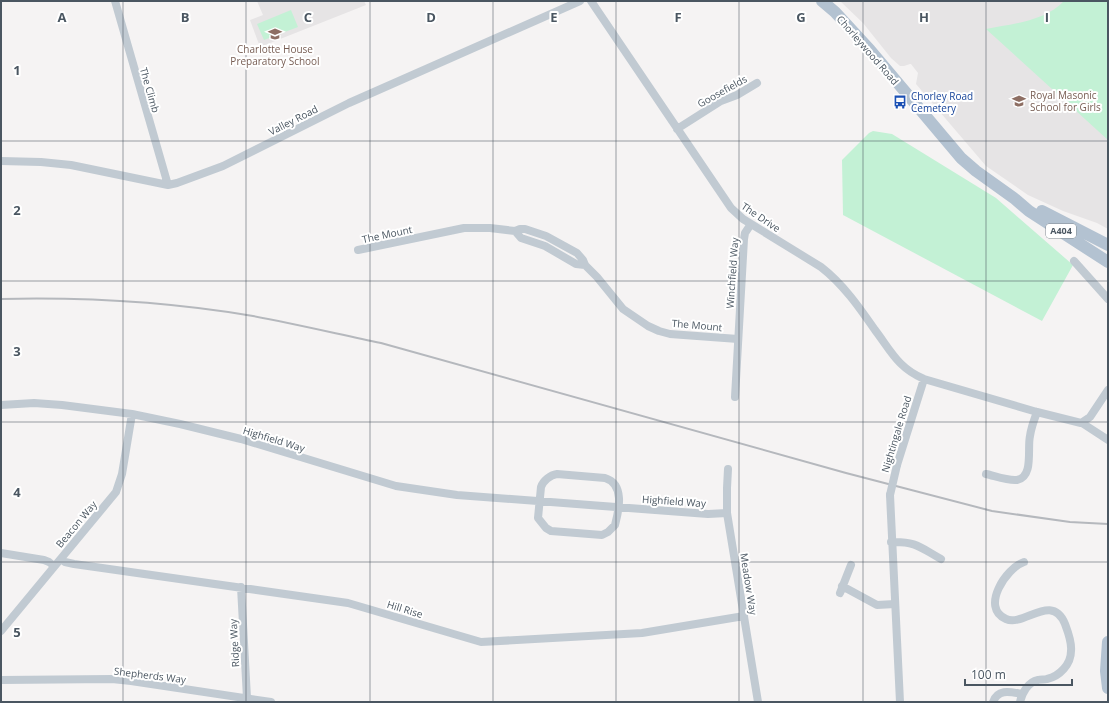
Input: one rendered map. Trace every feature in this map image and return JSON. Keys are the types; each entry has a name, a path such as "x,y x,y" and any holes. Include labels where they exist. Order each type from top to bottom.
{"main road":[{"name":"Chorleywood Road","path":"822,1 835,12 870,50 961,158 976,171 1016,199"},
{"name":"A404","path":"1016,199 1033,206 1108,245"},
{"name":"A404","path":"1016,199 1029,211 1108,262"},
{"path":"1108,642 1106,671 1108,688"}],"street":[{"name":"The Climb","path":"115,1 168,185"},
{"name":"Valley Road","path":"1,161 41,162 71,165 168,185 184,181 223,166 349,103 580,1"},
{"name":"The Drive","path":"591,1 730,208 743,220 821,267 830,274 842,285 895,359 914,375 924,379"},
{"name":"Goosefields","path":"677,129 721,101 742,92 756,83"},
{"name":"Winchfield Way","path":"735,397 744,239 745,233 751,224"},
{"name":"The Mount","path":"358,250 464,228 490,228 514,231 526,229 546,236 577,254 623,309 632,316 654,328 670,334 738,339"},
{"path":"1074,261 1108,299"},
{"path":"924,379 1036,412 1072,422 1082,423 1108,440"},
{"name":"Nightingale Road","path":"900,702 891,542 890,495 897,465 924,379"},
{"path":"1082,423 1090,417 1108,390"},
{"name":"Highfield Way","path":"1,405 34,403 132,414 241,439 396,486 457,495 539,502 708,514 728,513"},
{"path":"986,474 1016,480 1023,477 1029,463 1029,436 1036,412"},
{"name":"Beacon Way","path":"1,631 116,492 122,474 132,414"},
{"name":"Meadow Way","path":"728,469 728,513 758,702"},
{"path":"554,475 606,478 612,481 618,490 618,508 616,525 604,534 551,531 546,528 538,518 542,484 554,475"},
{"path":"891,542 913,543 941,559"},
{"path":"1,553 44,560 54,566"},
{"name":"Hill Rise","path":"61,558 65,562 74,564 348,603 481,642 642,634 744,616"},
{"path":"993,702 997,695 1003,691 1021,698 1030,684 1034,681 1048,679 1063,670 1070,661 1071,650 1069,636 1064,621 1060,616 1044,610 1019,619 1009,620 1004,618 997,611 995,605 996,598 1003,580 1016,565 1024,562"},
{"path":"850,565 841,589 877,605 895,604"},
{"name":"Ridge Way","path":"242,587 247,698"},
{"name":"Shepherds Way","path":"1,680 112,679 272,702"}],"shaded area":[{"name":"Charlotte House Preparatory School","path":"257,1 364,1 366,5 260,47 250,20 263,15"},
{"name":"Royal Masonic School for Girls","path":"840,1 1108,1 1108,229 1097,223 1063,211 1028,195 986,166 916,84 918,73 911,64 900,66 891,58 863,23"}],"green space":[{"path":"1064,1 1108,1 1108,140 986,29 1028,21 1048,13"},
{"path":"291,10 298,27 264,40 257,24"},
{"path":"873,131 892,134 996,198 1073,265 1042,321 843,215 842,160 869,133"}],"railway":[{"path":"1,299 96,300 159,304 222,311 285,322 381,343 846,473 992,511 1070,522 1108,524"}],"place":[{"name":"Charlotte House Preparatory School","path":"275,34"},
{"name":"Royal Masonic School for Girls","path":"1019,101"},
{"name":"Chorley Road Cemetery","path":"900,102"}]}
